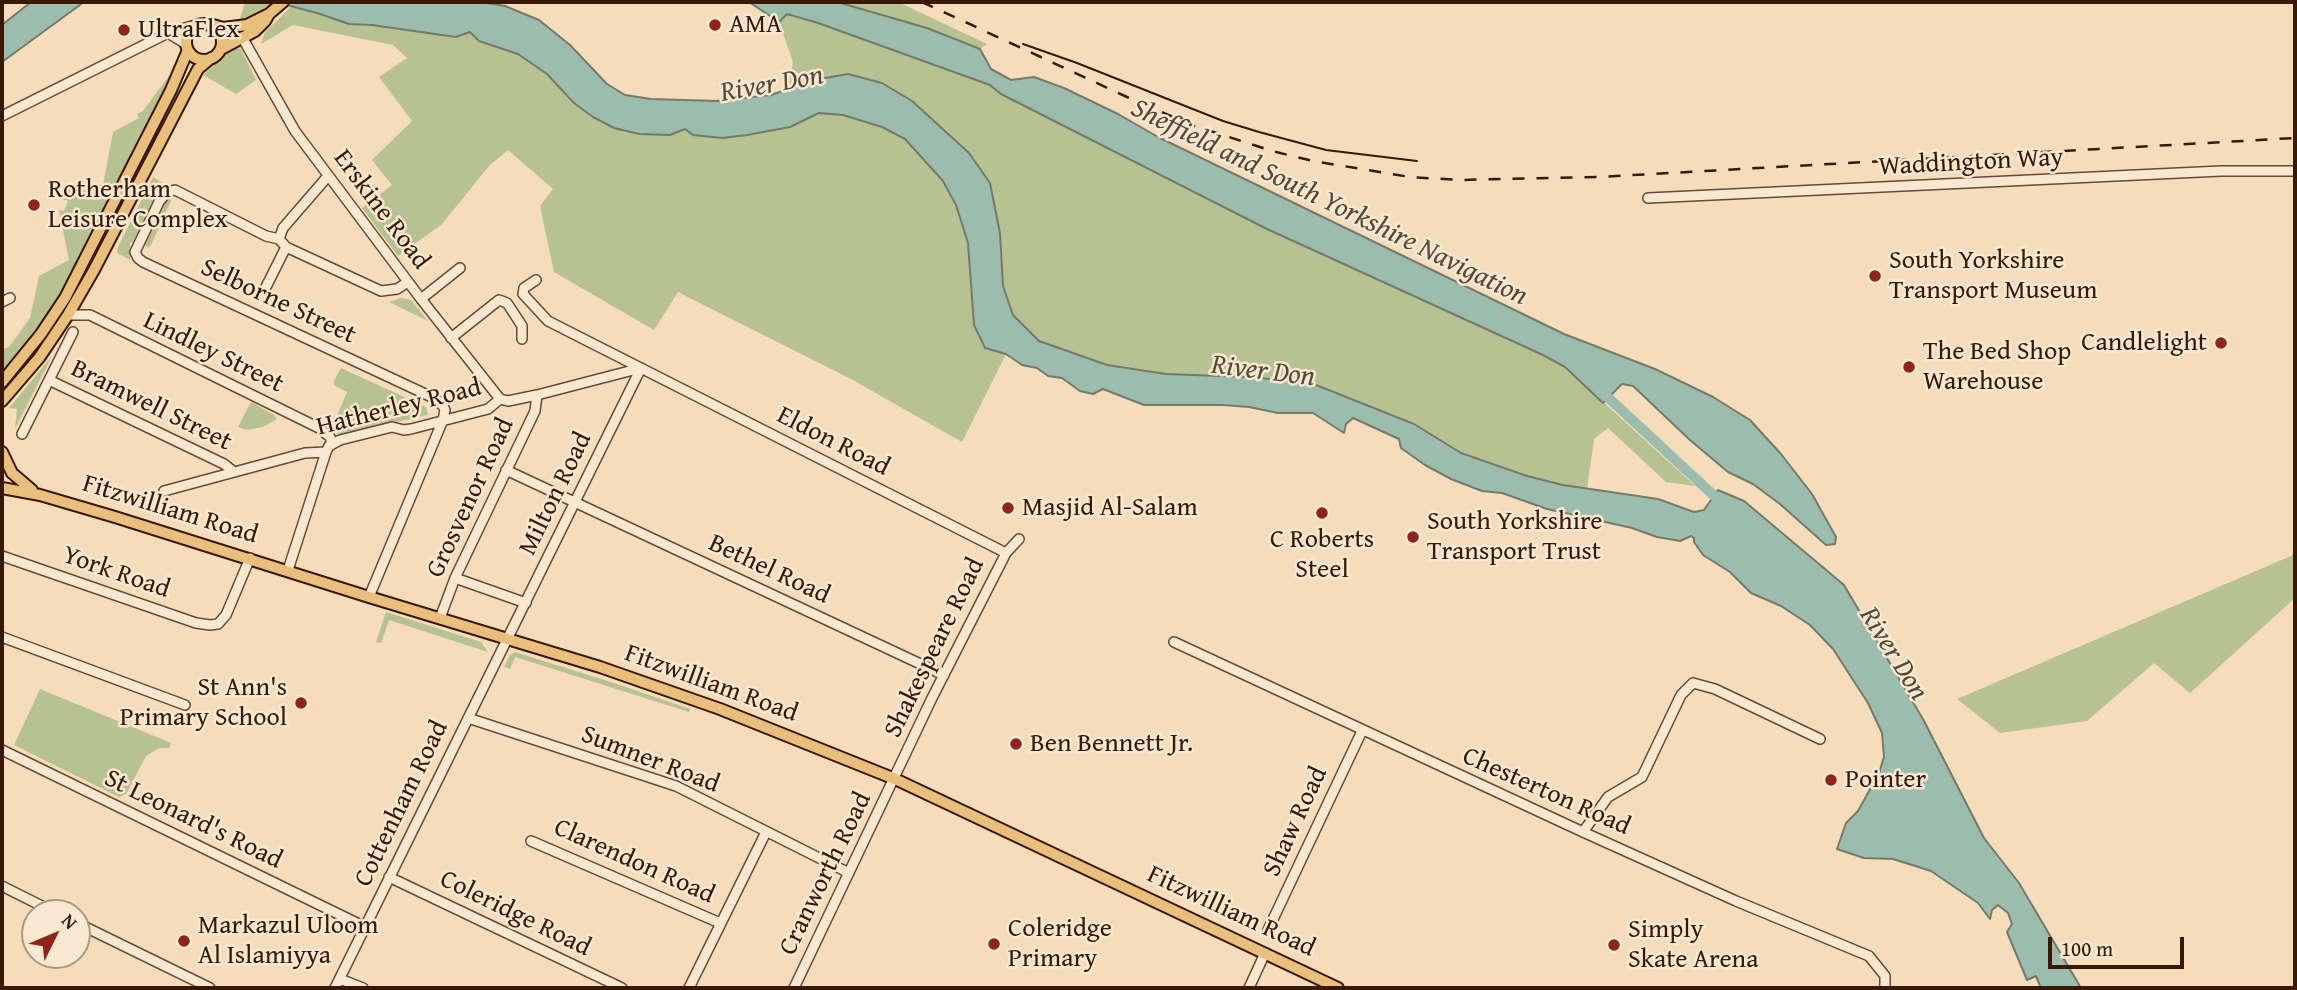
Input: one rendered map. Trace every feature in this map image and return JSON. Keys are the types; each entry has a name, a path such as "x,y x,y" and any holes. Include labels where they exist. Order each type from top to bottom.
{"main road":[{"path":"2,382 41,334 65,298 171,90 187,47 188,34 203,24 223,28 247,25 276,8"},
{"path":"2,401 39,358 68,316 198,69 221,49 255,31 276,8"},
{"path":"203,24 219,31 222,36 221,49"},
{"path":"187,47 198,59 211,58"},
{"name":"Fitzwilliam Road","path":"2,453 17,480 40,495"},
{"name":"Fitzwilliam Road","path":"2,488 40,495 250,558 668,690 895,779 1338,988"}],"street":[{"path":"2,116 167,33 203,24"},
{"path":"167,33 187,47"},
{"name":"Erskine Road","path":"242,37 295,131 500,399"},
{"name":"Waddington Way","path":"1648,198 2221,171 2295,171"},
{"path":"265,289 282,243 283,228 328,176"},
{"name":"Selborne Street","path":"282,243 175,190 167,192 159,202 135,252 141,261 436,400 445,410 443,420"},
{"path":"282,243 381,292 397,289 408,282"},
{"path":"421,299 460,268"},
{"name":"Eldon Road","path":"536,280 524,288 523,294 543,317 1006,553"},
{"path":"451,338 499,300 507,303 518,319 522,327 522,339"},
{"name":"Lindley Street","path":"68,316 90,315 319,428 330,437 332,444"},
{"path":"22,434 73,332"},
{"name":"Hatherley Road","path":"164,491 306,453 326,452 332,444 392,426 404,430 488,409 500,399 508,401 537,396 641,368"},
{"name":"Milton Road","path":"508,639 641,368"},
{"name":"Bramwell Street","path":"49,380 212,458 234,472"},
{"name":"Grosvenor Road","path":"440,618 456,578 535,411 537,396"},
{"path":"369,597 443,420"},
{"path":"288,570 326,452"},
{"name":"Bethel Road","path":"506,470 944,675"},
{"name":"Shakespeare Road","path":"895,779 1006,553 1019,539"},
{"name":"York Road","path":"2,556 196,623 210,625 218,624 226,615 250,558"},
{"path":"456,578 526,603"},
{"path":"2,637 185,705"},
{"name":"Cottenham Road","path":"335,988 508,639"},
{"name":"Chesterton Road","path":"1174,642 1583,832 1736,901 1869,956 1885,976 1885,988"},
{"path":"1583,832 1608,796 1642,777 1681,695 1693,683 1715,689 1820,738"},
{"name":"Sumner Road","path":"468,718 676,786 849,873"},
{"name":"Shaw Road","path":"1268,930 1363,731"},
{"name":"St Leonard's Road","path":"2,750 365,927"},
{"name":"Cranworth Road","path":"794,988 895,779"},
{"path":"689,988 766,832"},
{"name":"Clarendon Road","path":"531,841 720,923"},
{"name":"Coleridge Road","path":"389,877 622,988"},
{"path":"2,886 28,899"},
{"path":"91,930 210,988"},
{"path":"1249,988 1265,953"},
{"path":"340,979 363,988"}],"green space":[{"path":"245,2 273,2 250,20 239,22"},
{"path":"837,2 898,2 987,44 980,49 927,28"},
{"path":"292,6 349,24 470,31 479,41 518,54 547,74 574,103 670,135 685,129 693,135 722,138 747,135 790,127 819,113 843,115 882,127 905,139 943,181 956,205 968,243 971,295 985,348 1006,354 962,442 851,379 678,292 654,330 554,272 540,206 553,189 508,150 489,166 442,224 398,256 362,208 392,185 372,160 412,121 379,77 407,58 393,45 293,25 261,44 265,32"},
{"path":"787,14 990,85 1001,94 1267,229 1543,355 1565,367 1695,486 1666,482 1608,428 1594,439 1587,489 1527,476 1461,453 1414,424 1166,374 1107,365 1039,341 1013,315 1003,286 1000,233 939,128 912,101 814,80 788,89 793,62 779,22"},
{"path":"233,48 241,49 256,80 236,94 203,75"},
{"path":"177,65 52,309 2,373 2,349 9,347 30,318 39,276 69,260 59,210 64,211 68,201 63,199 71,183 91,194 95,184 103,185 113,132 139,118 137,114 143,111"},
{"path":"153,177 171,188 172,199 150,247 130,242 130,260 117,253 118,247"},
{"path":"401,298 411,300 428,321 389,302"},
{"path":"52,356 15,429 17,409 9,408"},
{"path":"341,368 426,407 428,415 339,435 333,425 347,392 334,385"},
{"path":"251,402 277,419 263,427 246,430 238,427"},
{"path":"2295,550 2295,598 2190,693 2154,663 2087,721 2000,733 1957,699 2291,556"},
{"path":"386,612 481,642 488,652 389,620 381,643 376,642"},
{"path":"515,652 690,709 689,712 515,657 510,669 504,667 510,655"},
{"path":"40,689 171,743 169,748 159,748 146,756 126,794 119,797 14,745"}],"shaded area":[{"path":"31,2 84,2 2,62 2,25"},
{"path":"275,2 481,2 505,6 539,20 570,45 607,84 625,95 651,99 717,101 771,95 814,80 848,74 882,83 912,101 969,153 990,183 1000,233 1003,286 1013,315 1039,341 1107,365 1166,374 1311,383 1414,424 1461,453 1527,476 1563,485 1658,499 1694,512 1704,510 1718,490 1744,501 1844,585 1924,721 1984,838 2019,883 2081,988 2041,988 2036,976 2027,980 2007,932 2012,924 2008,913 1998,905 1992,910 1990,919 1978,903 1931,871 1893,859 1864,858 1837,849 1846,823 1858,811 1879,773 1884,757 1882,733 1868,703 1833,649 1810,625 1781,606 1751,593 1730,572 1703,555 1691,536 1680,541 1657,537 1632,528 1547,509 1502,493 1482,491 1425,465 1401,448 1399,439 1353,418 1346,424 1344,433 1313,413 1278,413 1222,405 1144,405 1103,389 1093,394 1080,391 1062,378 1048,376 1037,368 1022,365 1006,354 985,348 974,325 968,243 956,205 943,181 905,139 882,127 843,115 819,113 790,127 722,138 693,135 685,129 670,135 639,134 614,128 593,117 574,103 547,74 518,54 479,41 470,32 456,37 349,24"},
{"path":"749,2 837,2 927,28 980,49 991,69 1011,80 1034,77 1064,88 1158,137 1564,334 1655,369 1713,397 1750,420 1781,454 1812,494 1836,537 1835,544 1826,545 1780,504 1753,484 1728,472 1633,386 1622,384 1603,403 1565,367 1543,355 1267,229 1001,94 990,85 818,23 787,14 779,22"}],"waterway":[{"name":"Sheffield and South Yorkshire Navigation","path":"1600,390 1723,504"}],"tram line":[{"path":"1023,44 1223,121 1259,132 1326,150 1417,161"}],"railway":[{"path":"922,2 1189,124 1272,151 1313,161 1410,177 1459,180 1598,177 2295,138"}],"place":[{"name":"AMA","path":"715,25"},
{"name":"UltraFlex","path":"124,30"},
{"name":"Rotherham Leisure Complex","path":"34,205"},
{"name":"South Yorkshire Transport Museum","path":"1875,276"},
{"name":"Candlelight","path":"2221,343"},
{"name":"The Bed Shop Warehouse","path":"1909,367"},
{"name":"Masjid Al-Salam","path":"1008,508"},
{"name":"C Roberts Steel","path":"1322,513"},
{"name":"South Yorkshire Transport Trust","path":"1413,537"},
{"name":"St Ann's Primary School","path":"301,703"},
{"name":"Ben Bennett Jr.","path":"1016,744"},
{"name":"Pointer","path":"1831,780"},
{"name":"Markazul Uloom Al Islamiyya","path":"184,941"},
{"name":"Coleridge Primary","path":"994,944"},
{"name":"Simply Skate Arena","path":"1614,945"}],"water label":[{"name":"River Don","path":"772,85"},
{"name":"River Don","path":"1263,372"},
{"name":"River Don","path":"1893,654"}]}
